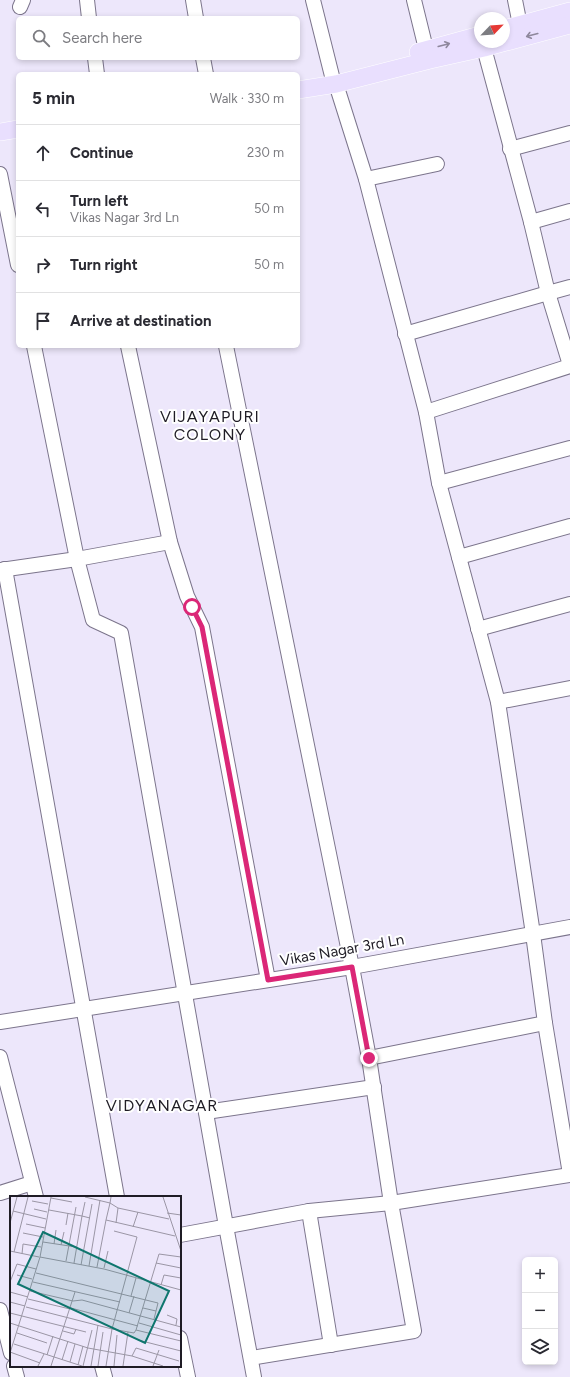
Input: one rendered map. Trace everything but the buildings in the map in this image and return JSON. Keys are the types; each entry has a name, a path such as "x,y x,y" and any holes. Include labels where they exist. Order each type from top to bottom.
{"main road":[{"path":"510,28 570,11"},
{"path":"510,37 570,25"},
{"path":"300,89 334,80 426,49 474,43"},
{"path":"300,81 334,80 430,60 474,45"},
{"path":"0,132 16,129"}],"street":[{"path":"87,0 89,16"},
{"path":"193,0 196,16"},
{"path":"181,1235 310,1211 391,1203 570,1174 545,1024 498,702 439,483 426,412 366,179 334,80 313,0"},
{"path":"414,0 426,49"},
{"path":"514,0 520,25"},
{"path":"426,412 570,365 548,293 531,222 484,48"},
{"path":"95,60 97,72"},
{"path":"203,60 206,72"},
{"path":"510,149 570,133"},
{"path":"366,179 437,164"},
{"path":"0,174 16,255"},
{"path":"531,222 570,211"},
{"path":"406,334 570,287"},
{"path":"34,348 77,559 93,620 121,633 254,1377"},
{"path":"128,348 170,542 187,596 202,627 268,980"},
{"path":"226,348 352,967 374,1087 391,1203 414,1331 251,1358"},
{"path":"439,483 570,448"},
{"path":"459,557 570,526"},
{"path":"118,1196 85,1009 3,570 77,559 170,542"},
{"path":"478,629 570,604"},
{"path":"498,702 570,688"},
{"name":"Vikas Nagar 3rd Ln","path":"0,1022 352,967 570,927"},
{"path":"369,1058 545,1024"},
{"path":"0,1057 34,1190 0,1193"},
{"path":"206,1112 374,1087"},
{"path":"310,1211 331,1345"},
{"path":"0,1310 10,1349"},
{"path":"181,1343 188,1377"},
{"path":"14,1367 17,1377"},
{"path":"102,1367 104,1377"}],"district":[{"name":"VIJAYAPURI COLONY","path":"210,425"},
{"name":"VIDYANAGAR","path":"162,1105"}],"route":[{"path":"192,607 198,616 202,627 268,980 352,967 369,1058"}]}
